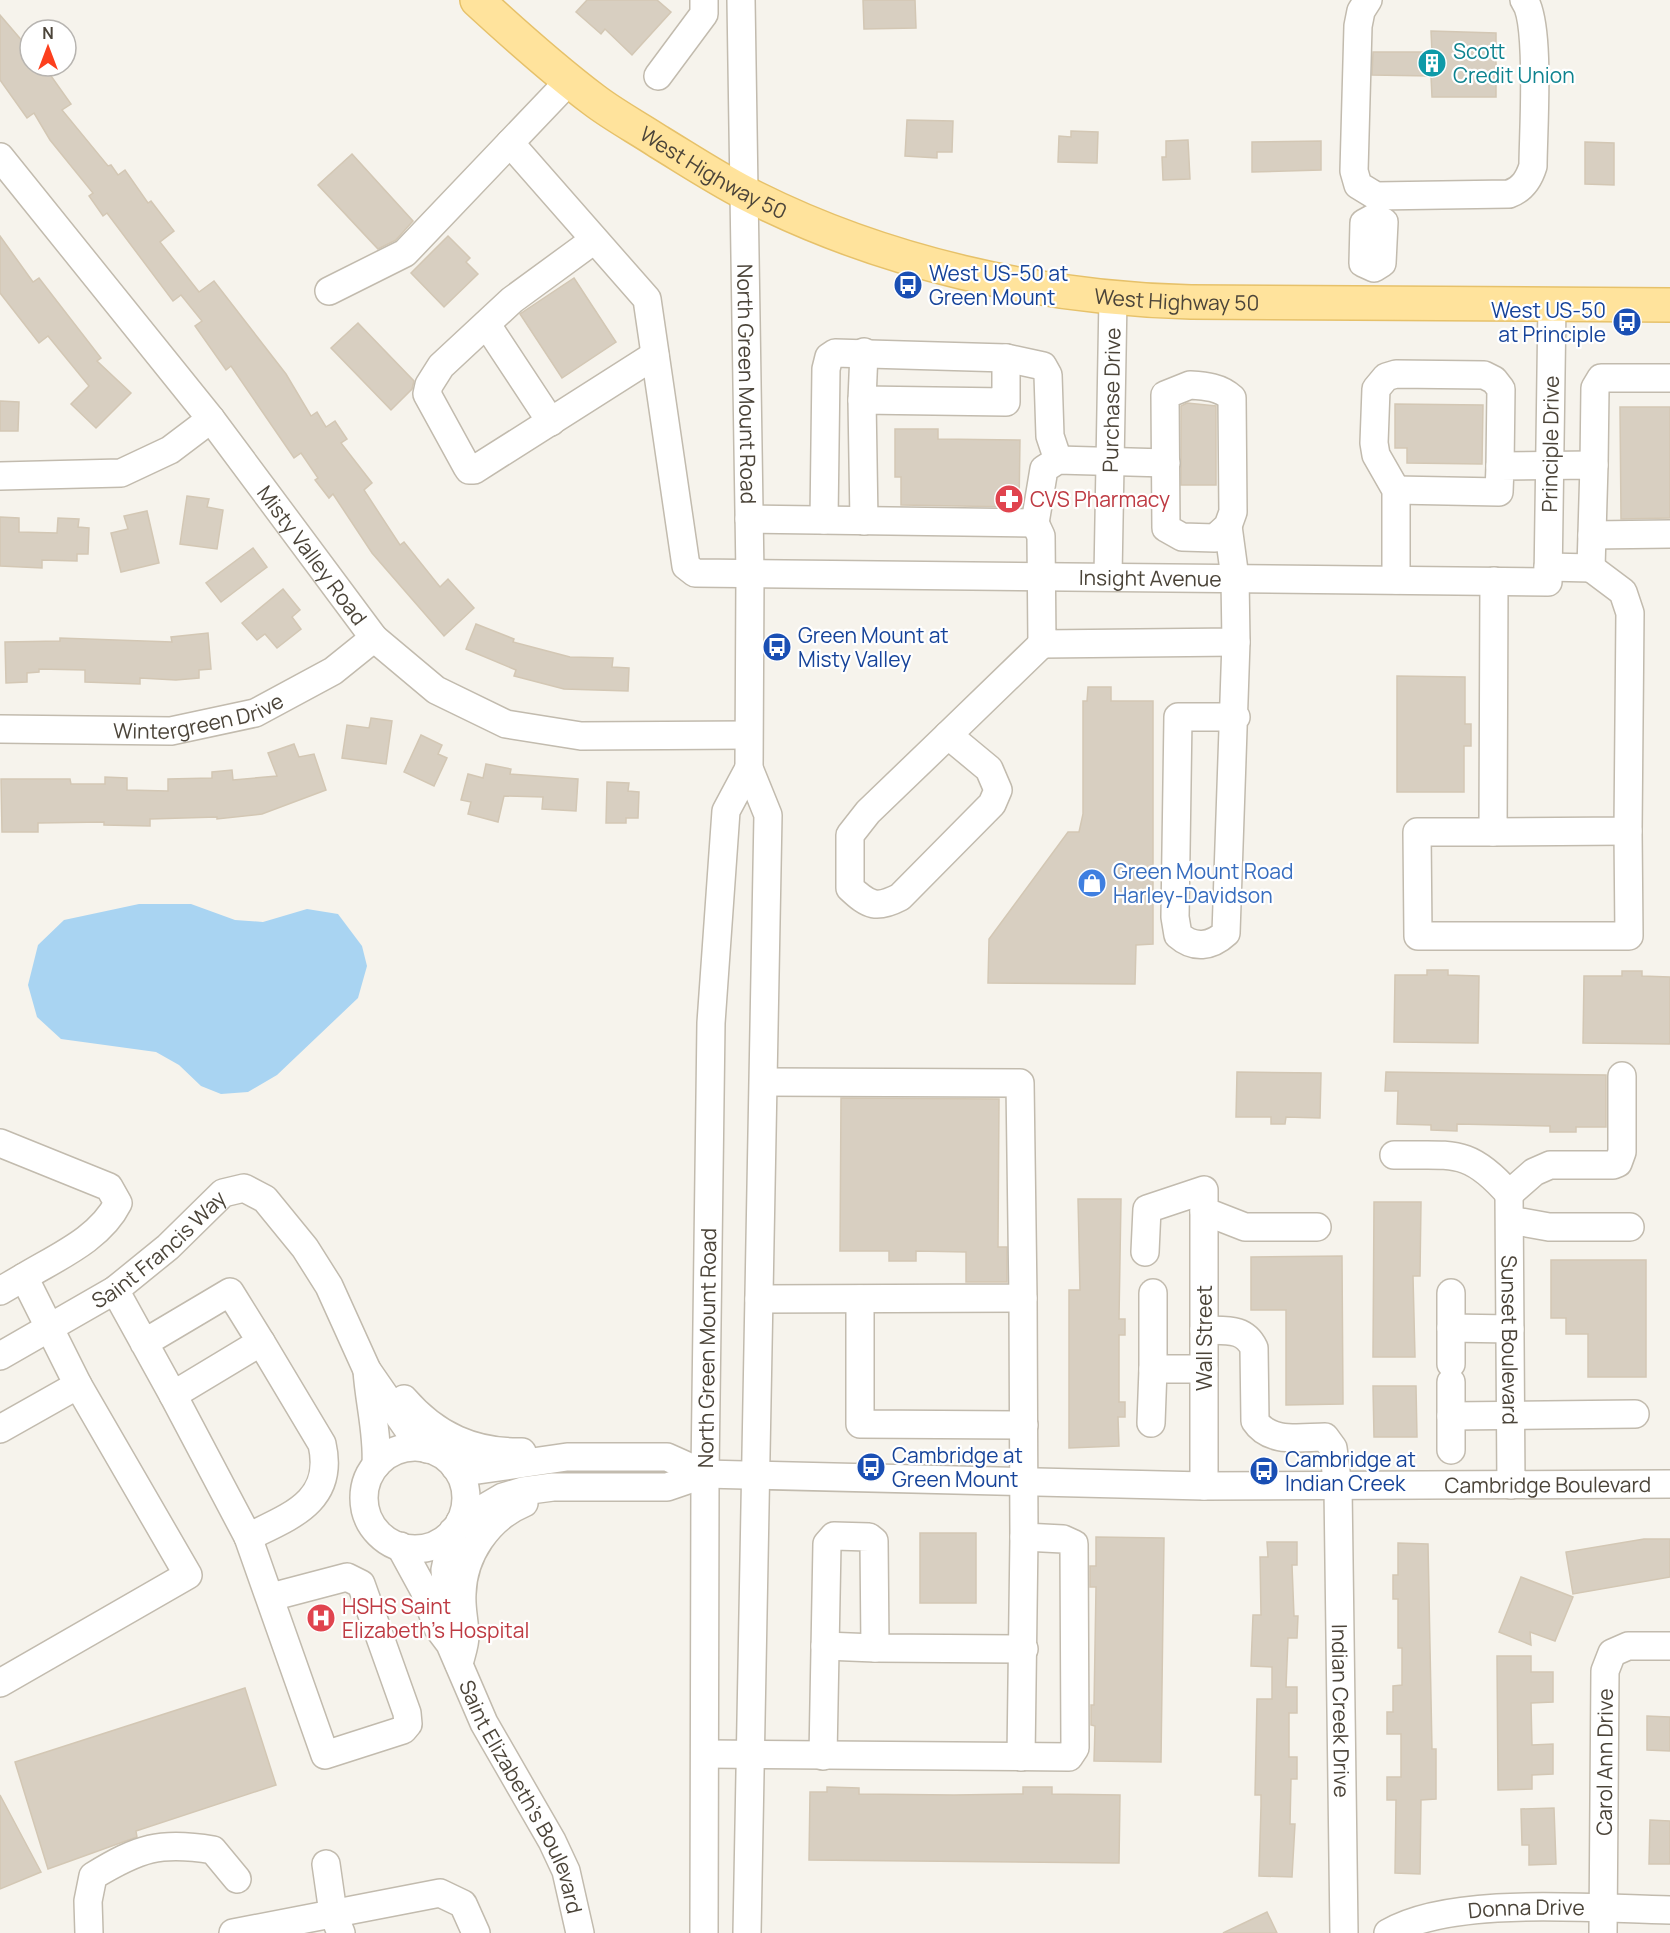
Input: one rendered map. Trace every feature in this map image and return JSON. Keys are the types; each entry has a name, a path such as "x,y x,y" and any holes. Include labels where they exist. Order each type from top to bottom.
{"main road":[{"name":"West Highway 50","path":"477,0 527,47 596,102 745,193 856,240 923,262 1007,281 1113,298 1191,302 1670,305"}],"street":[{"path":"658,76 704,14 704,0"},
{"name":"North Green Mount Road","path":"741,0 750,574 749,768 768,815 747,1933"},
{"path":"1368,0 1361,10 1358,26 1354,171 1358,184 1376,206 1384,222 1382,262 1374,268 1375,302"},
{"path":"1376,206 1509,194 1527,181 1533,166 1533,38 1530,9 1524,0"},
{"path":"329,291 405,253 570,81"},
{"name":"Insight Avenue","path":"510,143 647,299 686,566 695,573 1494,581 1591,568"},
{"name":"Misty Valley Road","path":"0,157 211,418 374,638 435,690 506,724 581,736 748,735"},
{"path":"594,240 512,300 441,366 427,389 427,394 469,470 483,466 655,355"},
{"name":"Purchase Drive","path":"1108,576 1113,298"},
{"name":"Principle Drive","path":"1548,574 1552,304"},
{"path":"487,325 551,422"},
{"path":"857,352 862,400 864,521"},
{"path":"824,520 826,369 829,357 835,353 1006,358 1043,366 1048,375 1050,436 1058,460"},
{"path":"1006,358 1006,402"},
{"path":"1396,490 1499,492 1501,390 1494,380 1484,375 1396,374 1386,377 1376,388 1374,443 1376,455 1396,490 1396,580"},
{"path":"1628,831 1417,832 1418,936 1629,936 1630,613 1623,592 1591,568 1595,387 1601,378 1670,378"},
{"path":"1228,526 1215,538 1182,537 1166,528 1165,395 1190,385 1224,392 1232,398 1233,512 1228,526 1235,578 1236,717 1226,933 1206,945 1186,942 1178,935 1174,917 1178,717 1236,717"},
{"path":"862,400 1048,404"},
{"path":"0,476 121,473 170,450 211,418"},
{"path":"1042,644 1041,536 1035,523 1044,470 1058,460 1166,463"},
{"path":"1500,466 1594,465"},
{"path":"748,519 1035,523"},
{"path":"1592,535 1670,534"},
{"path":"1493,832 1494,581"},
{"name":"Wintergreen Drive","path":"0,729 171,731 255,713 333,671 374,638"},
{"path":"948,735 989,769 998,790 992,804 900,897 883,906 868,902 850,888 850,835 868,812 1042,644 1236,642"},
{"name":"North Green Mount Road","path":"704,1933 705,1474 711,1023 726,811 749,768"},
{"path":"1509,1207 1534,1172 1550,1165 1613,1165 1618,1163 1622,1152 1622,1076"},
{"path":"764,1082 1020,1083 1025,1482 1021,1757"},
{"path":"0,1143 109,1187 118,1203 110,1220 74,1248 0,1291"},
{"path":"1394,1155 1461,1156 1489,1170 1509,1207 1549,1227 1630,1227"},
{"name":"Saint Francis Way","path":"0,1356 115,1290 168,1247 223,1193 244,1188 265,1199 305,1248 329,1286 367,1370 377,1449 376,1465"},
{"path":"1145,1252 1147,1209 1204,1200 1245,1227 1317,1227"},
{"name":"Wall Street","path":"1204,1200 1204,1486"},
{"name":"Sunset Boulevard","path":"1509,1207 1511,1485"},
{"path":"0,1683 188,1575 78,1385 24,1277"},
{"path":"115,1290 249,1537 325,1755 403,1730 408,1724 407,1713 361,1584 347,1577 271,1597"},
{"path":"144,1343 230,1292 321,1444 326,1462 315,1498 295,1515 249,1537"},
{"path":"1151,1423 1153,1293"},
{"path":"1451,1293 1451,1450"},
{"path":"759,1299 1023,1298"},
{"path":"860,1299 860,1424 1024,1425"},
{"path":"1451,1328 1510,1329"},
{"name":"Indian Creek Drive","path":"1204,1330 1240,1332 1249,1338 1254,1348 1255,1421 1261,1431 1274,1437 1325,1437 1333,1448 1338,1487 1344,1933"},
{"path":"173,1395 261,1341"},
{"name":"Saint Francis Way","path":"355,1341 379,1359 400,1395 414,1412 452,1439 475,1448 523,1452 547,1459"},
{"path":"1152,1369 1204,1369"},
{"name":"Saint Francis Way","path":"367,1370 385,1392 412,1435 427,1449"},
{"path":"0,1429 78,1385"},
{"path":"1451,1416 1635,1414"},
{"path":"376,1465 394,1452 405,1448 438,1452 456,1467 478,1470 547,1459 609,1456 667,1457 705,1474"},
{"name":"Saint Elizabeth's Boulevard","path":"376,1465 365,1485 364,1507 380,1536 400,1546 424,1590 438,1628 455,1654 484,1723 557,1851 566,1871 580,1933"},
{"name":"Saint Elizabeth's Boulevard","path":"455,1654 445,1570 466,1499 465,1488 456,1467"},
{"path":"400,1546 422,1548 434,1545 456,1527 503,1497 553,1487 667,1487 705,1474"},
{"name":"Cambridge Boulevard","path":"705,1474 1204,1486 1670,1484"},
{"name":"Saint Elizabeth's Boulevard","path":"455,1654 465,1637 462,1616 463,1582 472,1552 486,1531 504,1514 537,1499 553,1487"},
{"path":"823,1756 827,1544 834,1536 869,1537 874,1541 875,1648"},
{"path":"706,1754 1069,1757 1075,1748 1074,1544 1063,1539 1024,1537"},
{"path":"825,1646 1024,1649"},
{"name":"Carol Ann Drive","path":"1603,1921 1605,1671 1612,1653 1628,1646 1670,1646"},
{"path":"89,1930 88,1901 93,1876 122,1858 146,1849 181,1845 213,1850 237,1879"},
{"path":"326,1864 337,1923"},
{"path":"233,1933 337,1923 440,1893 463,1904 476,1933"},
{"name":"Donna Drive","path":"1388,1933 1443,1914 1509,1907 1603,1921 1670,1910"}],"water":[{"path":"139,904 191,904 235,920 263,922 307,909 338,914 362,946 367,966 358,998 277,1075 248,1092 221,1094 201,1086 179,1065 156,1052 61,1039 37,1017 28,985 38,945 64,920"}],"building":[{"path":"587,0 657,0 671,12 632,55 605,29 601,34 576,12"},
{"path":"863,0 915,0 916,28 864,29"},
{"path":"0,15 18,36 18,78 53,78 71,104 62,110 108,166 111,165 118,175 125,170 148,203 151,201 174,231 160,242 199,292 214,281 286,374 311,416 317,412 326,427 335,421 347,439 341,443 372,483 364,490 400,545 404,542 440,587 448,579 474,608 444,636 372,553 333,494 329,498 315,480 318,478 301,453 294,458 231,366 226,370 195,326 202,321 181,295 173,301 107,213 103,216 89,196 93,193 50,140 34,113 27,118 0,80"},
{"name":"Scott Credit Union","path":"1431,31 1496,33 1496,97 1432,97 1431,76 1372,75 1373,52 1432,52"},
{"path":"907,120 953,121 952,152 937,152 937,158 905,156"},
{"path":"1071,131 1098,132 1097,163 1058,162 1059,136 1071,137"},
{"path":"1188,140 1190,179 1163,180 1162,157 1166,157 1166,141"},
{"path":"1321,141 1321,170 1252,172 1252,142"},
{"path":"1585,142 1614,143 1614,185 1585,184"},
{"path":"352,154 413,221 396,240 378,249 318,185"},
{"path":"0,236 33,282 39,278 101,358 97,361 131,393 96,428 71,404 89,386 48,336 39,343 0,293"},
{"path":"448,236 470,258 466,262 478,274 444,307 411,273"},
{"path":"574,278 616,342 562,378 520,314"},
{"path":"358,323 414,381 412,389 391,410 331,348"},
{"path":"0,401 19,402 18,431 0,431"},
{"path":"1187,403 1216,406 1216,485 1181,485 1181,406"},
{"path":"1395,404 1483,405 1482,464 1407,463 1407,448 1395,448"},
{"path":"1620,407 1670,407 1670,518 1621,519"},
{"path":"895,429 938,429 938,439 1020,440 1019,507 901,505 901,477 895,477"},
{"path":"187,496 209,499 207,507 223,510 217,549 180,544"},
{"path":"147,511 159,563 121,572 111,533 128,529 124,516"},
{"path":"0,517 19,518 19,532 57,533 58,518 79,519 78,527 89,528 88,554 77,554 77,561 42,560 42,568 0,566"},
{"path":"253,548 267,567 221,602 206,583"},
{"path":"283,589 300,610 292,617 301,629 277,648 265,634 257,640 242,623"},
{"path":"476,624 514,639 513,642 570,657 613,658 612,667 629,668 628,691 564,689 514,676 516,670 466,649"},
{"path":"208,633 211,669 199,670 199,678 176,680 140,678 140,684 85,682 85,670 39,669 39,672 27,673 27,682 6,683 5,642 60,641 60,638 172,642 171,637"},
{"path":"1397,676 1465,677 1465,724 1471,724 1471,746 1464,746 1464,792 1397,792"},
{"name":"Green Mount Road Harley-Davidson","path":"1088,687 1111,687 1111,701 1153,701 1153,944 1136,945 1135,984 988,983 989,939 1068,832 1079,832 1083,814 1083,701 1087,701"},
{"path":"371,718 392,721 386,764 342,758 347,725 369,728"},
{"path":"421,735 442,745 438,754 447,758 434,786 404,772"},
{"path":"294,744 299,757 314,754 326,790 262,814 217,819 217,817 150,819 150,826 104,825 104,822 38,823 38,832 2,832 1,779 70,779 71,784 105,784 105,777 127,778 127,790 168,791 168,779 212,778 212,772 232,770 233,780 277,776 268,753"},
{"path":"486,764 511,769 510,774 578,779 576,811 542,809 543,797 504,796 498,822 468,814 471,802 461,800 468,774 483,778"},
{"path":"607,782 629,783 628,791 639,792 638,818 626,818 626,823 606,823"},
{"path":"1427,970 1448,970 1448,975 1479,976 1478,1043 1394,1042 1395,975 1427,975"},
{"path":"1622,971 1642,971 1642,976 1670,977 1670,1044 1583,1043 1584,976 1622,976"},
{"path":"1237,1072 1321,1073 1320,1118 1286,1117 1285,1124 1271,1124 1271,1117 1236,1117"},
{"path":"1386,1072 1606,1075 1606,1127 1576,1127 1576,1132 1550,1132 1550,1126 1457,1124 1457,1131 1431,1130 1431,1125 1397,1124 1398,1091 1385,1091"},
{"path":"841,1098 999,1099 998,1247 1007,1247 1007,1282 966,1282 966,1252 916,1251 916,1261 889,1261 889,1251 840,1251"},
{"path":"1078,1199 1121,1199 1119,1319 1125,1319 1125,1335 1119,1335 1119,1402 1125,1402 1125,1417 1118,1417 1119,1446 1069,1448 1069,1290 1080,1290"},
{"path":"1374,1202 1421,1202 1420,1276 1413,1276 1415,1357 1373,1357"},
{"path":"1342,1256 1343,1404 1286,1405 1286,1310 1251,1310 1251,1257"},
{"path":"1551,1260 1646,1260 1646,1377 1588,1377 1588,1334 1566,1334 1566,1318 1551,1318"},
{"path":"1373,1386 1416,1386 1417,1437 1374,1437"},
{"path":"920,1533 976,1533 976,1603 920,1603"},
{"path":"1096,1537 1164,1538 1161,1762 1094,1761 1095,1726 1091,1725 1091,1705 1094,1705 1096,1587 1090,1587 1090,1566 1096,1566"},
{"path":"1644,1539 1670,1539 1670,1577 1573,1594 1566,1552"},
{"path":"1267,1542 1297,1542 1297,1565 1292,1565 1294,1616 1298,1616 1297,1638 1288,1638 1286,1687 1297,1687 1297,1713 1289,1713 1289,1757 1297,1757 1297,1779 1291,1779 1290,1824 1295,1824 1292,1877 1259,1876 1261,1795 1255,1795 1257,1699 1272,1699 1272,1667 1251,1666 1253,1615 1261,1615 1260,1557 1268,1557"},
{"path":"1398,1543 1428,1544 1432,1749 1436,1749 1436,1799 1421,1800 1420,1874 1395,1873 1396,1800 1387,1800 1387,1777 1401,1777 1401,1734 1387,1734 1387,1712 1393,1712 1393,1686 1402,1685 1402,1648 1398,1648 1398,1599 1393,1599 1393,1575 1398,1575"},
{"path":"1521,1577 1573,1597 1555,1641 1530,1632 1531,1645 1499,1632"},
{"path":"1497,1656 1531,1656 1531,1672 1553,1672 1553,1702 1531,1703 1532,1745 1553,1744 1553,1774 1532,1775 1532,1789 1498,1790"},
{"path":"245,1688 276,1785 136,1831 137,1837 48,1869 15,1762"},
{"path":"1647,1716 1670,1717 1670,1751 1647,1750"},
{"path":"827,1787 859,1788 859,1794 954,1795 1023,1794 1023,1787 1052,1787 1052,1794 1120,1795 1119,1863 809,1860 810,1792 827,1792"},
{"path":"0,1795 41,1872 0,1889"},
{"path":"1554,1808 1556,1864 1529,1865 1529,1845 1522,1845 1521,1809"},
{"path":"1650,1820 1670,1821 1670,1864 1649,1864"},
{"path":"1267,1912 1277,1933 1223,1933"}],"place":[{"name":"Scott Credit Union","path":"1432,63"},
{"name":"West US-50 at Green Mount","path":"908,285"},
{"name":"West US-50 at Principle","path":"1627,322"},
{"name":"CVS Pharmacy","path":"1009,499"},
{"name":"Green Mount at Misty Valley","path":"777,647"},
{"name":"Green Mount Road Harley-Davidson","path":"1092,883"},
{"name":"Cambridge at Green Mount","path":"871,1467"},
{"name":"Cambridge at Indian Creek","path":"1264,1471"},
{"name":"HSHS Saint Elizabeth's Hospital","path":"321,1618"}]}
